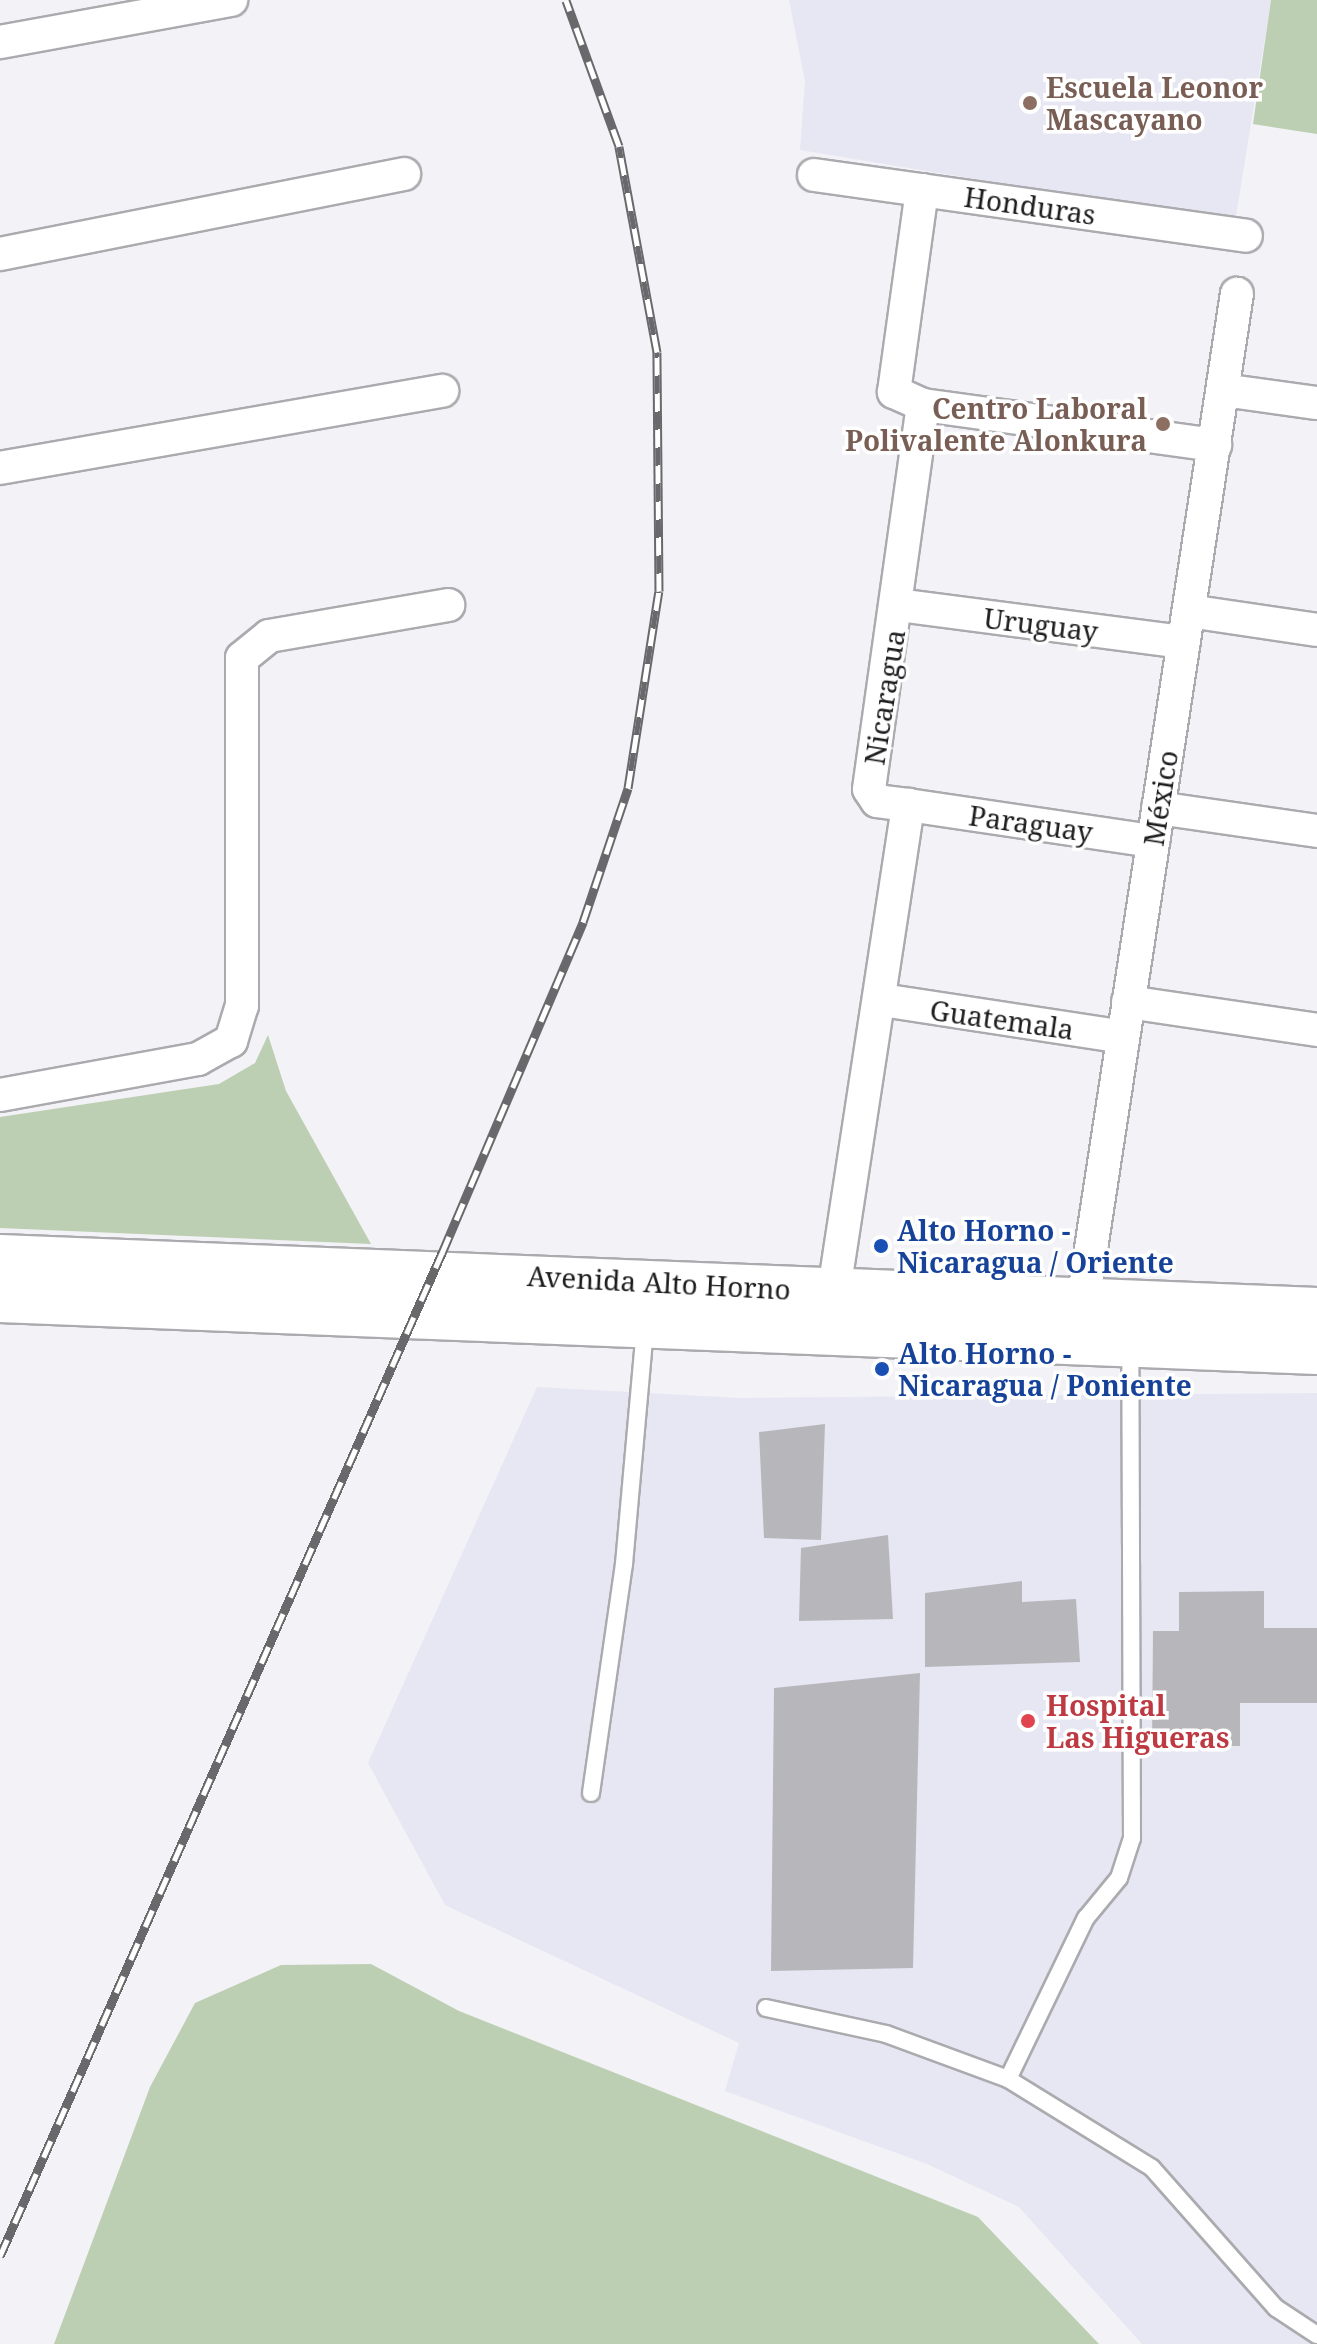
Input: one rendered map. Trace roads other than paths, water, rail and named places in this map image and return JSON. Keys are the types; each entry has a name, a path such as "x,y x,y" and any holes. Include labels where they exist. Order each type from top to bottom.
{"main road":[{"name":"Avenida Alto Horno","path":"0,1257 1317,1310"},
{"name":"Avenida Alto Horno","path":"0,1300 1317,1352"}],"street":[{"path":"0,42 231,0"},
{"path":"0,254 404,174"},
{"name":"Honduras","path":"814,175 1246,236"},
{"path":"922,190 894,392 923,405 1215,445"},
{"name":"México","path":"1083,1301 1237,294"},
{"path":"1223,390 1317,403"},
{"path":"0,468 442,391"},
{"name":"Nicaragua","path":"908,805 877,801 869,789 898,605 923,405"},
{"path":"0,1095 198,1059 231,1041 242,1006 242,658 269,636 448,605"},
{"name":"Uruguay","path":"898,605 1186,627 1317,630"},
{"path":"834,1290 882,1000 908,805"},
{"name":"Paraguay","path":"908,805 1153,841"},
{"path":"1158,808 1317,831"},
{"name":"Guatemala","path":"882,1000 1123,1037"},
{"path":"1128,1002 1317,1030"}],"lane":[{"path":"591,1793 624,1564 645,1326"},
{"path":"1008,2079 1086,1918 1119,1878 1132,1838 1130,1346"},
{"path":"766,2008 886,2034 1008,2079 1152,2168 1276,2308 1317,2335"}],"railway":[{"path":"0,2256 442,1253 583,922 628,788 659,591 657,352 619,146 566,0"}],"place":[{"name":"Escuela Leonor Mascayano","path":"1030,103"},
{"name":"Centro Laboral Polivalente Alonkura","path":"1163,424"},
{"name":"Alto Horno - Nicaragua / Oriente","path":"881,1246"},
{"name":"Alto Horno - Nicaragua / Poniente","path":"882,1369"},
{"name":"Hospital Las Higueras","path":"1028,1721"}]}
